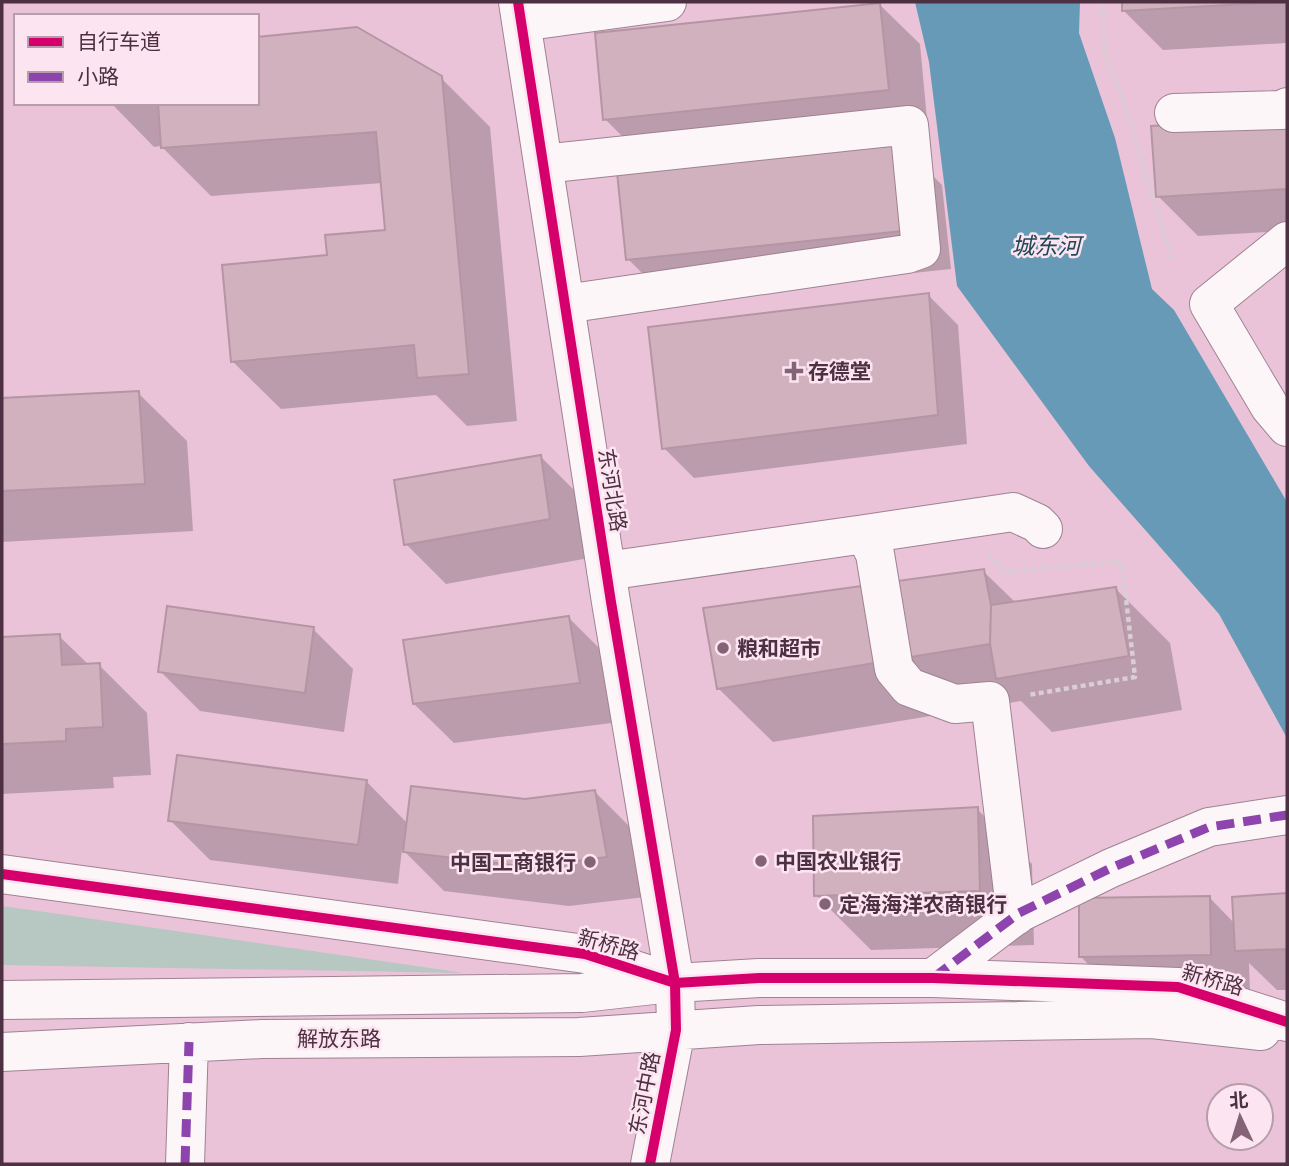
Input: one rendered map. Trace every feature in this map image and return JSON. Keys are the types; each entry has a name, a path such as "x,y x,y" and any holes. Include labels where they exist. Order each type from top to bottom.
{"street":[{"path":"519,12 667,2"},
{"name":"东河北路","path":"519,12 606,571 675,983"},
{"path":"1174,113 1282,110 1287,107"},
{"path":"543,164 909,125 921,249 893,256 565,304"},
{"path":"1284,415 1209,304 1287,241"},
{"path":"606,571 1013,512 1037,523 1043,529"},
{"path":"864,534 875,554 894,669 909,687 955,704 990,701 1016,916"},
{"path":"933,978 1016,916 1111,868 1209,827 1287,815"},
{"name":"新桥路","path":"2,874 585,954 675,983 759,978 933,978 1178,987 1287,1022"},
{"path":"2,1000 582,993 675,983"},
{"name":"东河中路","path":"650,1164 676,1030 675,983"},
{"name":"新桥路","path":"676,1030 759,1025 1152,1019 1287,1034"},
{"name":"解放东路","path":"2,1052 262,1039 579,1037 676,1030"},
{"path":"185,1164 189,1042"}],"path":[{"path":"1102,2 1105,55 1122,100 1173,262"},
{"path":"983,554 991,554 1004,572 1114,562 1122,564 1135,677 990,701"}],"shaded area":[{"path":"2,906 59,914 464,973 2,965"}],"water":[{"name":"城东河","path":"915,2 1080,2 1079,33 1115,138 1152,289 1174,310 1287,502 1287,738 1219,614 1089,466 957,286 929,62"}],"building":[{"path":"1122,2 1279,2 1122,11"},
{"path":"880,3 889,90 603,120 595,33"},
{"path":"357,27 442,76 469,374 417,378 414,345 231,362 222,265 327,255 325,235 385,230 376,132 161,148 158,105 259,105 259,37"},
{"path":"1287,119 1287,189 1156,197 1151,126"},
{"path":"903,143 912,230 626,260 617,172"},
{"name":"存德堂","path":"929,293 938,415 662,449 648,327"},
{"path":"139,391 145,484 2,491 2,398"},
{"path":"541,455 550,519 404,545 394,480"},
{"path":"984,569 991,605 990,644 717,689 703,608"},
{"path":"1116,587 1129,656 996,679 990,644 991,605"},
{"path":"167,606 314,627 305,693 158,672"},
{"path":"569,616 580,683 413,704 403,640"},
{"path":"60,634 62,665 100,663 103,727 66,729 66,741 2,744 2,637"},
{"path":"177,755 367,780 358,845 168,821"},
{"path":"411,786 525,799 595,790 607,857 528,867 403,852"},
{"path":"978,807 980,891 814,896 813,816"},
{"path":"1287,893 1287,949 1235,951 1232,897"},
{"path":"1210,896 1211,955 1079,957 1079,898"}],"marked path":[{"path":"933,978 1019,913 1111,868 1209,827 1287,815"},
{"path":"185,1164 189,1042"}],"cycle path":[{"path":"518,2 611,602 675,983 676,1030 650,1164"},
{"path":"2,874 585,954 675,983 759,978 933,978 1178,987 1287,1022"}],"place":[{"name":"存德堂","path":"794,371"},
{"name":"粮和超市","path":"723,648"},
{"name":"中国农业银行","path":"761,861"},
{"name":"中国工商银行","path":"590,862"},
{"name":"定海海洋农商银行","path":"825,904"}]}
